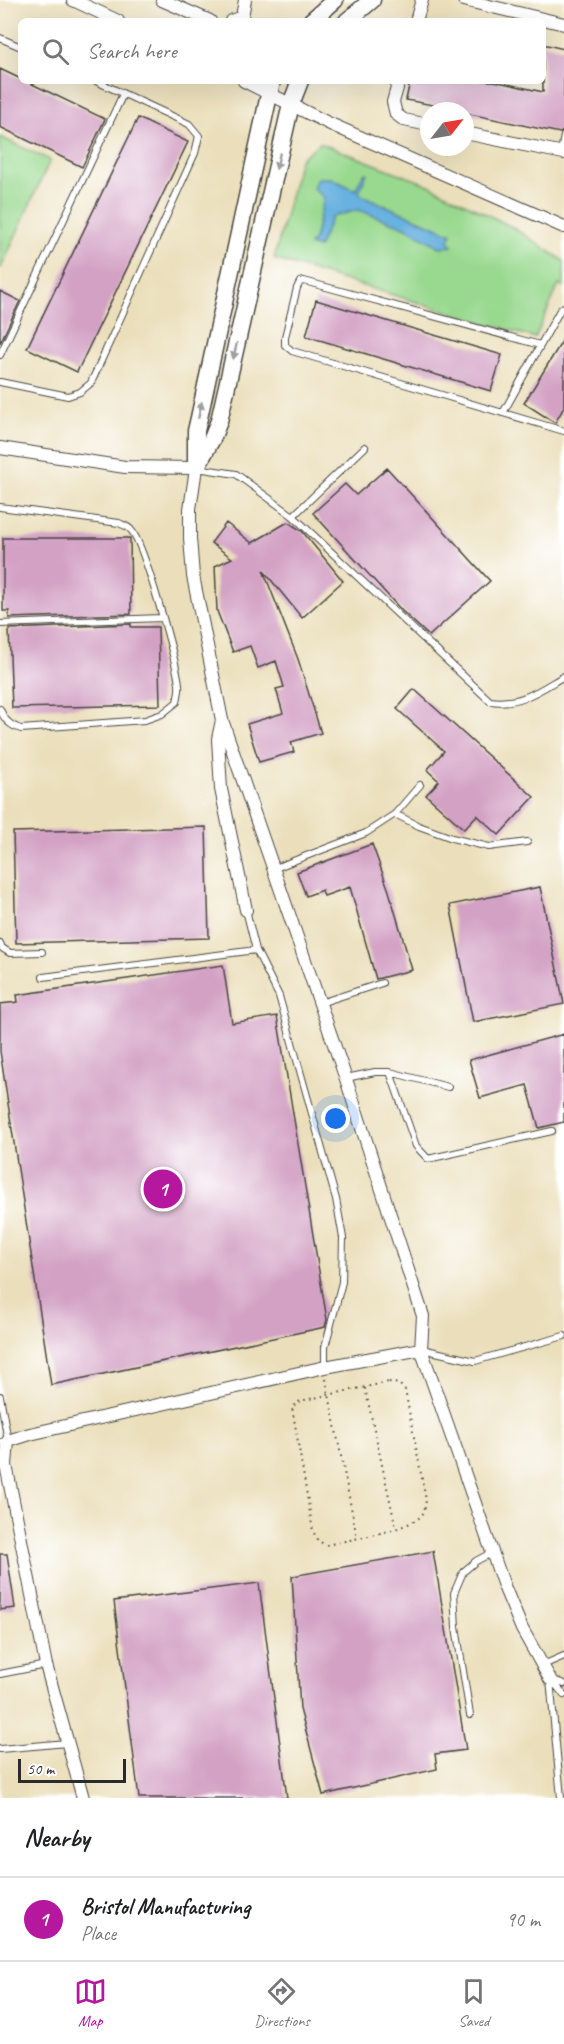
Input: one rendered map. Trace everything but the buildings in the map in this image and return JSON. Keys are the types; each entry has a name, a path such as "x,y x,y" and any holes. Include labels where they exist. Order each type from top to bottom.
{"street":[{"path":"73,0 112,18"},
{"path":"162,0 203,18"},
{"path":"239,18 242,17 245,0"},
{"path":"314,18 335,0"},
{"path":"351,18 372,0"},
{"path":"417,18 422,0"},
{"path":"464,0 539,18"},
{"path":"546,20 564,24"},
{"path":"196,468 219,421 291,104 299,84"},
{"path":"398,84 393,102 396,114 404,120 420,123"},
{"path":"550,1679 522,1629 508,1596 422,1349 423,1317 346,1078 222,720 193,576 190,509 196,468 198,418 270,87 291,104 339,127 564,227"},
{"path":"474,135 562,152"},
{"path":"0,448 125,467 196,468"},
{"path":"222,720 218,739 221,789 246,910"},
{"path":"83,1798 46,1665 6,1464 4,1442 41,1431 325,1367 422,1349"}],"lane":[{"path":"0,38 18,46"},
{"path":"0,382 68,396 80,392 91,383 195,153 199,136 189,124 102,84"},
{"path":"0,355 123,94"},
{"path":"562,152 564,136"},
{"path":"540,345 304,281 300,282 297,288 285,338 285,345 292,351 563,430"},
{"path":"503,413 560,310 564,307"},
{"path":"293,516 365,447"},
{"path":"196,468 236,474 293,516 490,701 504,703 523,700 564,676"},
{"path":"0,507 119,524 131,530 139,543 162,618 179,688 177,702 162,714 145,720 21,729 6,721 0,709"},
{"path":"0,624 162,618"},
{"path":"0,728 6,721"},
{"path":"275,868 366,833 395,814 420,784"},
{"path":"395,814 418,826 452,838 489,847 527,842"},
{"path":"246,910 256,950 279,996 336,1199 343,1238 342,1282 325,1347 325,1367"},
{"path":"0,943 2,948 10,953 42,952"},
{"path":"43,977 256,950"},
{"path":"320,1004 382,983"},
{"path":"346,1078 375,1072 390,1072 448,1086"},
{"path":"390,1072 416,1146 428,1159 552,1131"},
{"path":"422,1349 475,1361 564,1336"},
{"path":"0,1396 4,1442"},
{"path":"470,1715 456,1627 454,1593 463,1572 493,1551"},
{"path":"542,1665 564,1656"},
{"path":"0,1674 46,1665"},
{"path":"550,1679 564,1684"},
{"path":"550,1679 564,1695"},
{"path":"550,1679 561,1798"},
{"path":"0,1749 67,1743"}],"path":[{"path":"389,1383 399,1384 405,1390 426,1500 425,1510 420,1517 396,1529 326,1545 318,1541 313,1531 292,1407 300,1401 365,1388 389,1383"},
{"path":"365,1388 396,1529"},
{"path":"329,1394 357,1538"}],"green space":[{"path":"0,137 50,160 0,270"},
{"path":"320,143 429,185 512,227 564,261 564,287 559,285 535,338 274,259 300,159"}],"water":[{"path":"364,173 367,173 359,192 361,195 452,234 449,240 452,246 440,247 405,227 358,210 332,217 318,248 309,245 314,240 324,198 313,188 317,178 331,178 355,190"}],"place":[{"name":"Bristol Manufacturing","path":"163,1189"}]}
